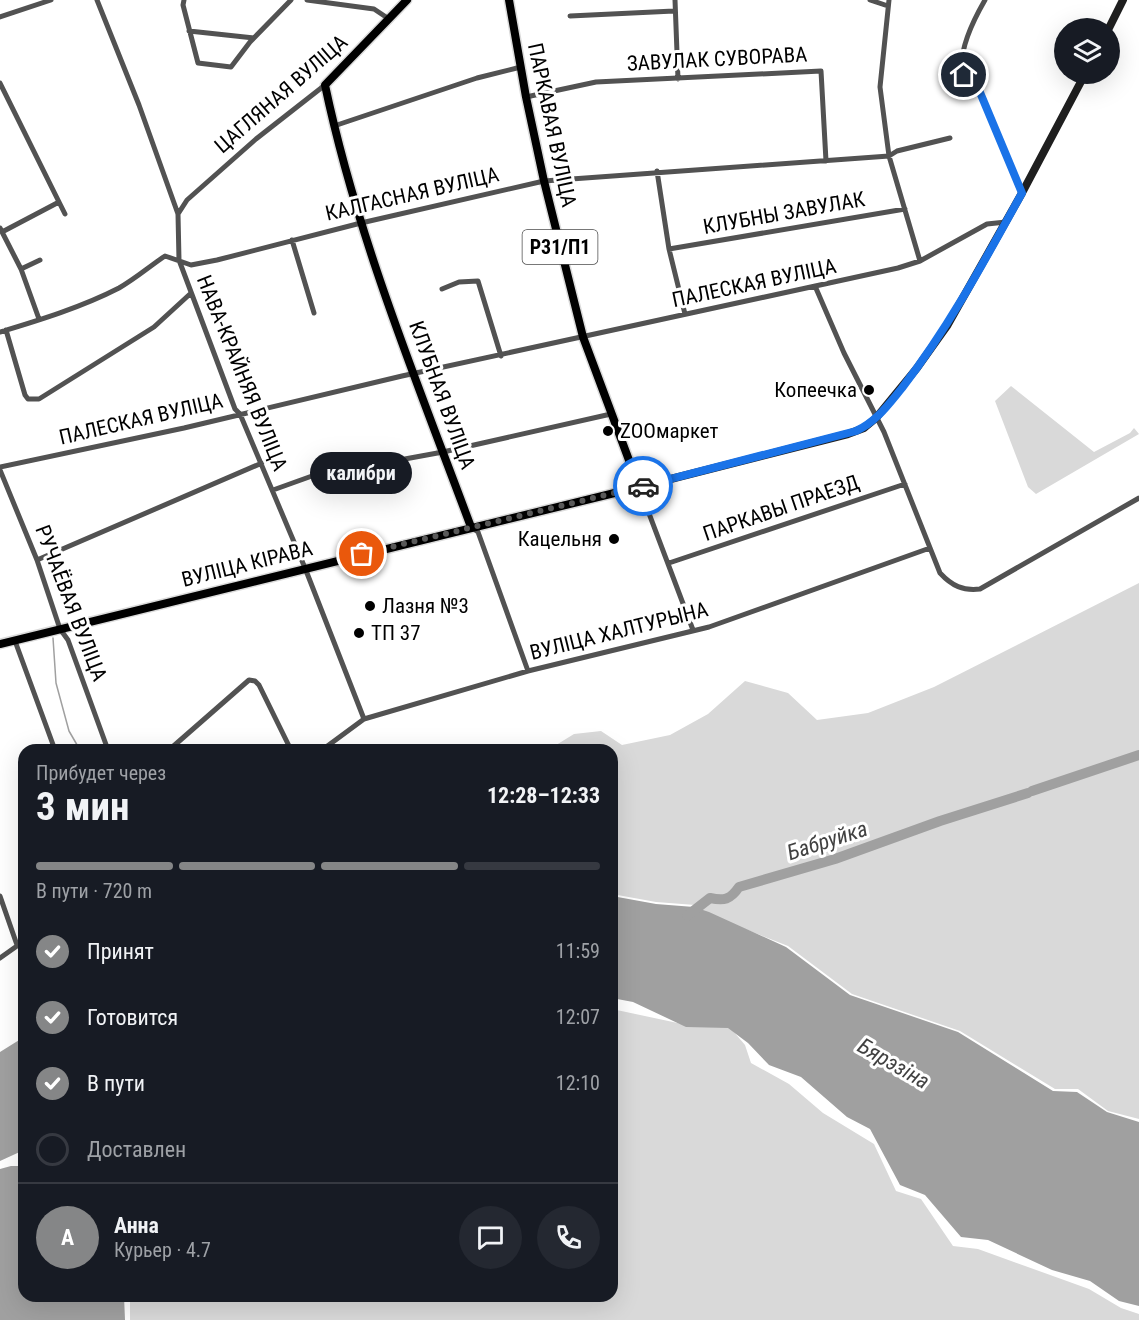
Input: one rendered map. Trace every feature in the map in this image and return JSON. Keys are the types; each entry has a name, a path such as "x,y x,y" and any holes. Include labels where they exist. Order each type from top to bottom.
{"main road":[{"name":"ЦАГЛЯНАЯ ВУЛІЦА","path":"325,85 407,0"},
{"name":"ПАРКАВАЯ ВУЛІЦА","path":"509,0 544,181 583,338 639,486"},
{"path":"1114,18 1123,0"},
{"name":"ВУЛІЦА КІРАВА","path":"0,644 848,434 864,428 876,418 941,334 1006,222 1080,84"},
{"name":"КЛУБНАЯ ВУЛІЦА","path":"325,85 333,126 361,222 413,374 471,527"}],"street":[{"path":"0,17 51,0"},
{"name":"НАВА-КРАЙНЯЯ ВУЛІЦА","path":"97,0 139,105 177,214 179,260 190,294 235,409 240,414 262,463 305,568 364,719"},
{"path":"184,0 183,5 198,63 231,67 254,38 291,0"},
{"path":"307,0 374,9 389,19"},
{"path":"675,0 678,79"},
{"path":"870,0 889,3 880,87 889,156 920,261"},
{"path":"985,0 970,31 962,68 964,75 979,90 1022,193"},
{"path":"570,16 674,11"},
{"path":"189,31 254,38"},
{"path":"333,126 466,82 521,67"},
{"name":"ЗАВУЛАК СУВОРАВА","path":"526,97 596,82 821,71 826,161"},
{"path":"0,83 65,214"},
{"name":"ЦАГЛЯНАЯ ВУЛІЦА","path":"177,214 188,200 256,139 325,85"},
{"name":"КАЛГАСНАЯ ВУЛІЦА","path":"179,260 191,265 217,260 361,222 544,181 657,171 889,156 897,151 950,138"},
{"path":"657,171 669,249 685,314"},
{"path":"39,319 21,269 1,230 60,202"},
{"name":"КЛУБНЫ ЗАВУЛАК","path":"669,249 905,209"},
{"name":"ПАЛЕСКАЯ ВУЛІЦА","path":"0,469 184,429 413,374 898,268 920,261 987,224 1006,222"},
{"path":"292,240 314,313"},
{"path":"179,260 165,256 120,287 87,302 3,331 28,399 39,399 154,327 190,294"},
{"path":"21,269 40,260"},
{"path":"442,289 459,282 478,281 501,356"},
{"path":"815,286 843,353 884,432 940,573 948,582 960,589 980,590 1139,498"},
{"path":"273,490 312,476 443,452 611,414"},
{"path":"37,560 262,463"},
{"name":"РУЧАЁВАЯ ВУЛІЦА","path":"0,469 37,560 60,629 68,640 106,744"},
{"name":"ПАРКАВЫ ПРАЕЗД","path":"669,563 905,484"},
{"name":"ПАРКАВАЯ ВУЛІЦА","path":"639,486 693,630"},
{"name":"КЛУБНАЯ ВУЛІЦА","path":"471,527 478,532 528,671"},
{"name":"ВУЛІЦА ХАЛТУРЫНА","path":"330,744 364,719 528,671 710,627 930,548"},
{"path":"15,641 53,744"},
{"path":"176,744 249,680 259,685 288,744"},
{"path":"0,896 17,945 0,958"}],"shaded area":[{"path":"1011,386 1094,452 1130,433 1134,428 1139,434 1036,494 1028,487 995,401"},
{"path":"1139,583 1139,1119 1108,1111 1078,1089 1055,1089 960,1031 852,994 788,946 707,914 695,905 656,902 618,895 618,744 558,744 574,734 601,731 622,745 670,735 708,714 745,681 788,693 817,720 868,713 934,687"},
{"path":"618,1010 687,1025 728,1025 745,1045 751,1063 789,1084 823,1113 874,1144 896,1191 921,1199 953,1246 978,1249 1089,1289 1121,1308 1139,1314 1139,1320 130,1320 130,1302 618,1302"}],"water":[{"name":"Бярэзіна","path":"618,897 656,904 694,907 786,947 850,995 958,1032 1053,1091 1077,1092 1107,1112 1139,1122 1139,1306 1119,1301 1090,1281 1052,1270 988,1240 961,1237 925,1195 900,1185 870,1129 847,1117 801,1077 769,1065 748,1043 728,1028 686,1027 633,1002 618,999"},
{"path":"18,1041 18,1153 0,1161 0,1052"},
{"path":"18,1166 18,1302 124,1302 125,1320 0,1320 0,1169"}],"waterway":[{"path":"53,638 56,683 69,731 77,744"},
{"name":"Бабруйка","path":"1032,791 1139,755"},
{"name":"Бабруйка","path":"687,916 710,898 726,898 733,895 739,887 835,859 940,821 1028,793"}],"way so far":[{"path":"362,554 643,486"}],"place":[{"name":"Копеечка","path":"869,390"},
{"name":"ZOOмаркет","path":"608,431"},
{"name":"Кацельня","path":"614,539"},
{"name":"калибри","path":"362,554"},
{"name":"Лазня №3","path":"370,606"},
{"name":"ТП 37","path":"359,633"}],"route":[{"path":"643,486 864,428 883,411 927,355 947,326 1022,193 979,90 964,75"}]}
